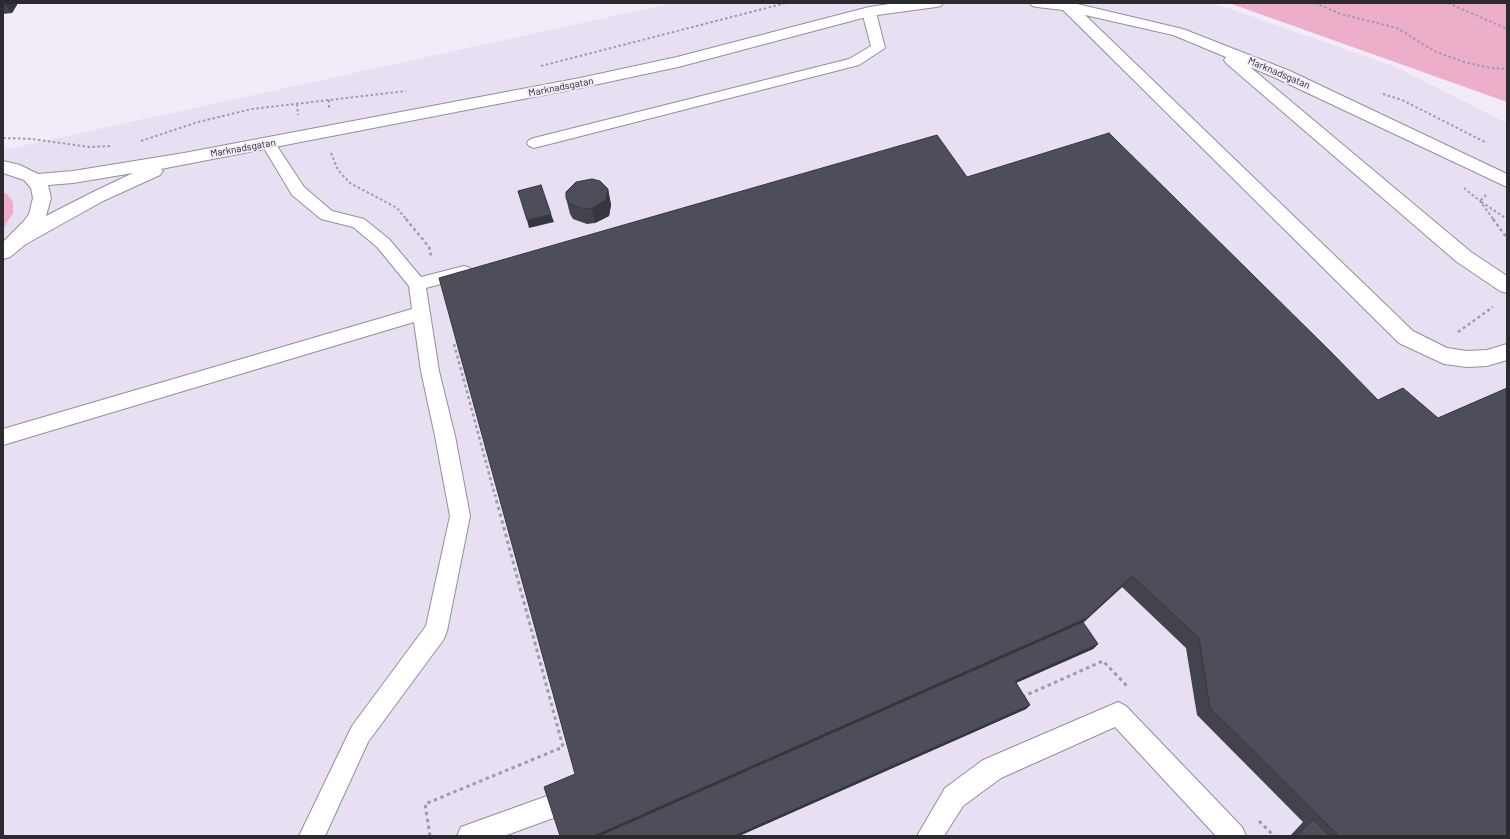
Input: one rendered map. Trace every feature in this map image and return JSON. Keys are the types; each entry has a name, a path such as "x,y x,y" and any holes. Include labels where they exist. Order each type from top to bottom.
{"street":[{"name":"Marknadsgatan","path":"35,180 73,176 184,159 610,77 678,62 869,12 936,3"},
{"name":"Marknadsgatan","path":"1037,3 1067,6 1178,32 1284,75 1368,113 1507,181"},
{"path":"1067,6 1406,337 1444,356 1467,359 1487,358 1507,352"},
{"path":"1217,47 1464,257 1507,286"},
{"name":"Marknadsgatan","path":"19,239 116,187 184,159"},
{"path":"3,167 22,171 35,180 41,190 41,206 34,221 19,239 3,252"}],"lane":[{"path":"534,143 854,62 878,48 869,12"},
{"path":"268,143 298,191 327,215 358,223 383,243 417,284 430,371 445,436 460,516 436,631 360,734 312,836"},
{"path":"417,284 481,268"},
{"path":"3,437 422,312"},
{"path":"930,836 954,797 992,769 1118,714 1233,836"},
{"path":"470,836 547,808"}],"path":[{"path":"536,67 786,3"},
{"path":"1315,3 1341,14 1397,28 1434,51 1464,62 1491,68 1507,69"},
{"path":"1448,3 1507,29"},
{"path":"138,141 198,122 252,109 414,90"},
{"path":"3,138 32,139 90,147 111,146"},
{"path":"1463,187 1480,201 1507,238"},
{"path":"430,836 425,804 452,793"}],"shaded area":[{"path":"673,3 1213,3 1396,67 1507,123 1507,836 3,836 3,150"},
{"path":"1229,3 1507,3 1507,102"},
{"path":"3,192 7,194 13,202 13,213 3,229"}],"building":[{"path":"1109,133 1378,400 1403,388 1438,418 1507,388 1507,836 1339,836 1210,708 1199,638 1132,576 1087,618 594,836 560,836 544,787 575,774 439,278 937,135 967,177"},
{"path":"592,179 600,181 608,189 606,200 592,208 584,209 570,204 566,198 566,192 576,182"},
{"path":"541,185 551,214 527,220 518,191"},
{"path":"1083,622 1098,644 1015,681 1030,705 734,836 599,836"},
{"path":"1313,819 1330,836 1297,836"}]}
